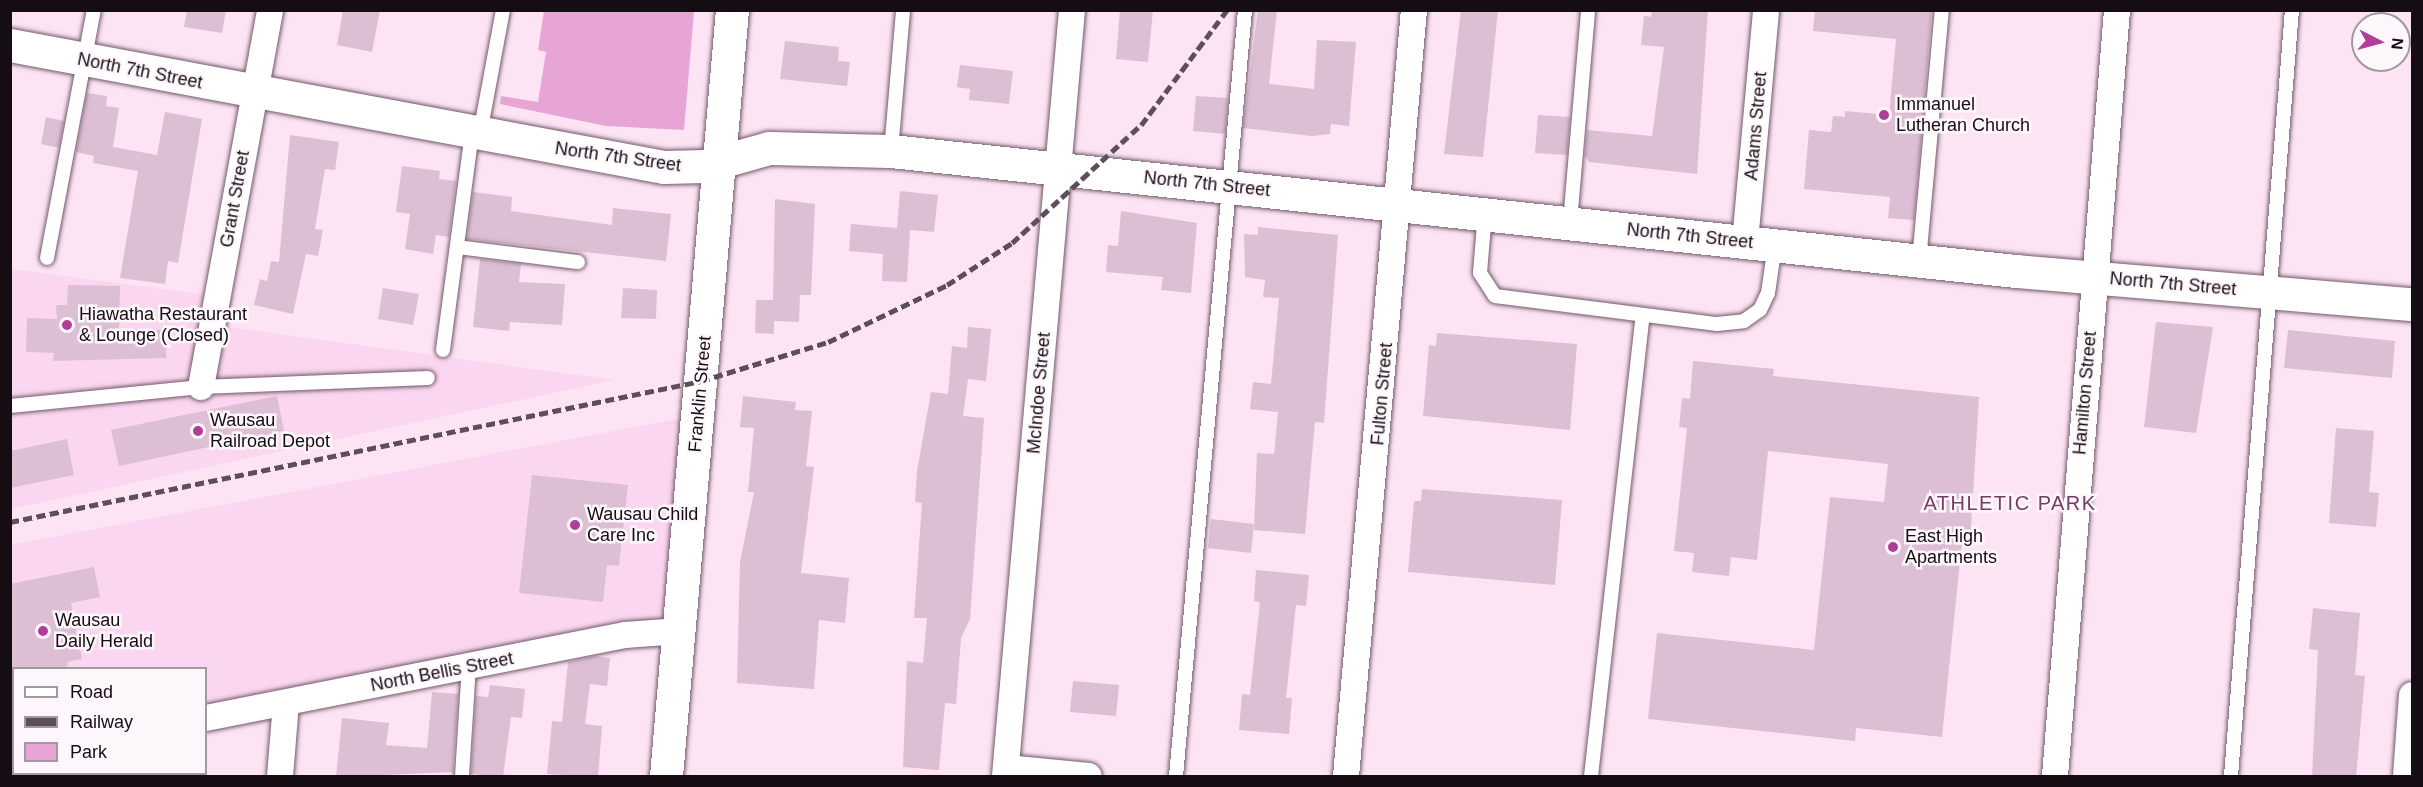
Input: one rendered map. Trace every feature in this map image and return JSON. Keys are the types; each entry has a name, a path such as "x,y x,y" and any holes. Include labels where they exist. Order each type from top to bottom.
{"street":[{"name":"Grant Street","path":"201,387 270,10"},
{"name":"Franklin Street","path":"666,777 732,10"},
{"name":"McIndoe Street","path":"1005,772 1072,10"},
{"name":"Fulton Street","path":"1346,777 1399,203 1414,10"},
{"name":"Adams Street","path":"1760,243 1766,10"},
{"name":"Hamilton Street","path":"2055,777 2117,10"},
{"name":"North 7th Street","path":"10,45 254,93 664,167 720,162 769,148 891,152 1399,203 1919,261 2412,304"},
{"name":"North Bellis Street","path":"207,718 625,635 680,631"},
{"path":"2406,777 2412,695"},
{"path":"280,777 286,703"},
{"path":"1005,772 1089,777"}],"lane":[{"path":"47,258 94,10"},
{"path":"443,350 476,134 503,10"},
{"path":"891,152 903,10"},
{"path":"1176,777 1245,10"},
{"path":"1570,222 1588,10"},
{"path":"1919,261 1942,10"},
{"path":"2231,777 2292,10"},
{"path":"1485,213 1480,273 1496,296 1643,316 1717,324 1753,317 1766,302 1760,243"},
{"path":"457,247 578,262"},
{"path":"1591,777 1643,316"},
{"path":"10,406 201,387 428,378"},
{"path":"462,777 469,666"}],"path":[{"path":"129,318 192,320"}],"shaded area":[{"path":"11,269 233,298 229,327 614,380 11,509"},
{"path":"698,415 680,631 207,718 207,667 12,667 11,758 10,545"}],"green space":[{"path":"544,11 694,11 684,130 606,126 500,104 501,96 538,102 546,52 538,50"}],"building":[{"path":"187,10 226,10 222,33 184,27"},
{"path":"343,10 380,10 372,52 337,45"},
{"path":"1120,10 1153,10 1148,62 1116,59"},
{"path":"1258,10 1277,10 1269,84 1314,89 1317,40 1356,42 1349,126 1331,124 1330,134 1312,136 1243,128"},
{"path":"1461,10 1498,10 1483,157 1444,154"},
{"path":"1652,10 1708,10 1697,174 1589,162 1585,156 1587,130 1652,136 1664,47 1641,45 1644,16 1651,17"},
{"name":"Immanuel Lutheran Church","path":"1815,10 1932,10 1914,220 1888,218 1890,197 1804,189 1809,130 1831,132 1833,116 1845,117 1845,111 1889,115 1896,39 1813,31"},
{"path":"785,41 839,47 838,61 850,62 847,86 780,79"},
{"path":"960,65 1013,71 1009,104 969,100 970,89 957,87"},
{"path":"87,93 107,96 106,106 119,108 113,147 157,155 165,112 202,119 178,263 168,261 165,284 120,278 138,171 93,163 94,156 76,152"},
{"path":"1196,96 1228,98 1225,134 1193,131"},
{"path":"1538,115 1570,117 1567,155 1535,153"},
{"path":"46,117 64,121 59,148 41,144"},
{"path":"290,135 339,142 335,170 325,169 315,229 323,230 318,256 306,254 293,314 254,305 260,279 267,281 271,261 279,262"},
{"path":"402,166 440,171 439,179 456,181 449,237 436,235 433,254 405,249 410,214 396,212"},
{"path":"900,191 938,195 934,232 910,230 907,282 882,281 883,254 849,251 851,224 897,228"},
{"path":"473,192 512,197 511,211 612,225 613,208 671,214 666,261 467,239"},
{"path":"775,199 815,204 811,295 800,295 799,322 774,321 774,334 755,333 756,300 773,300"},
{"path":"1121,211 1197,223 1191,293 1161,290 1163,277 1106,272 1108,245 1118,246"},
{"path":"1258,227 1338,235 1324,423 1315,422 1305,534 1254,530 1257,453 1274,454 1278,412 1250,409 1253,382 1271,384 1279,298 1263,297 1265,280 1245,277 1244,234 1258,235"},
{"path":"480,259 521,264 519,282 565,284 562,325 510,322 509,331 473,327"},
{"name":"Hiawatha Restaurant & Lounge (Closed)","path":"68,285 120,286 119,329 167,330 166,358 53,361 54,353 26,352 27,318 57,319 56,305 67,305"},
{"path":"383,288 419,294 413,325 378,319"},
{"path":"623,288 657,290 656,319 621,318"},
{"path":"2156,322 2213,327 2196,433 2144,427"},
{"path":"968,327 991,329 986,381 968,379 963,416 984,418 970,619 961,638 956,704 945,703 939,770 903,767 907,661 923,663 927,618 914,618 922,503 915,502 917,471 931,392 948,394 952,346 967,348"},
{"path":"2288,330 2395,341 2392,378 2284,368"},
{"path":"1437,333 1577,344 1570,430 1423,416 1429,345 1436,346"},
{"name":"East High Apartments","path":"1693,361 1774,369 1773,376 1979,397 1970,543 1962,542 1942,737 1856,728 1855,741 1648,719 1657,633 1814,650 1830,497 1884,502 1888,464 1768,451 1757,560 1731,557 1729,576 1692,572 1694,553 1674,551 1687,428 1679,427 1682,398 1690,399"},
{"name":"Wausau Railroad Depot","path":"277,396 284,431 119,466 111,430"},
{"path":"743,396 796,402 795,410 812,411 806,466 814,467 801,573 849,578 845,623 819,620 814,689 737,683 740,562 754,492 748,492 754,428 740,427"},
{"path":"2336,428 2374,431 2369,492 2379,493 2376,527 2329,523"},
{"path":"67,439 74,475 10,488 10,451"},
{"name":"Wausau Child Care Inc","path":"532,475 628,485 619,566 607,565 603,602 519,593"},
{"path":"1422,489 1562,500 1555,585 1408,572 1414,501 1421,501"},
{"path":"1211,519 1254,524 1251,553 1208,548"},
{"name":"Wausau Daily Herald","path":"94,567 100,597 71,603 82,659 67,662 68,667 12,667 10,669 10,584"},
{"path":"1256,570 1309,575 1306,606 1296,605 1286,698 1292,698 1289,734 1239,730 1242,694 1250,695 1260,602 1254,601"},
{"path":"2313,608 2360,613 2355,675 2365,676 2356,777 2312,777 2318,650 2309,649"},
{"path":"594,656 610,658 607,686 590,684 585,724 602,726 598,777 547,774 552,721 562,722 568,662"},
{"path":"1073,681 1119,685 1116,716 1070,712"},
{"path":"490,685 525,689 522,718 511,717 503,777 471,774 476,696 488,697"},
{"path":"432,692 458,694 453,772 336,777 342,718 389,723 386,745 427,748"}],"railway":[{"path":"10,522 701,381 828,342 947,285 1012,243 1141,125 1227,10"}],"place":[{"name":"Immanuel Lutheran Church","path":"1884,115"},
{"name":"Hiawatha Restaurant & Lounge (Closed)","path":"67,325"},
{"name":"Wausau Railroad Depot","path":"198,431"},
{"name":"Wausau Child Care Inc","path":"575,525"},
{"name":"East High Apartments","path":"1893,547"},
{"name":"Wausau Daily Herald","path":"43,631"}],"district":[{"name":"ATHLETIC PARK","path":"2010,503"}]}
